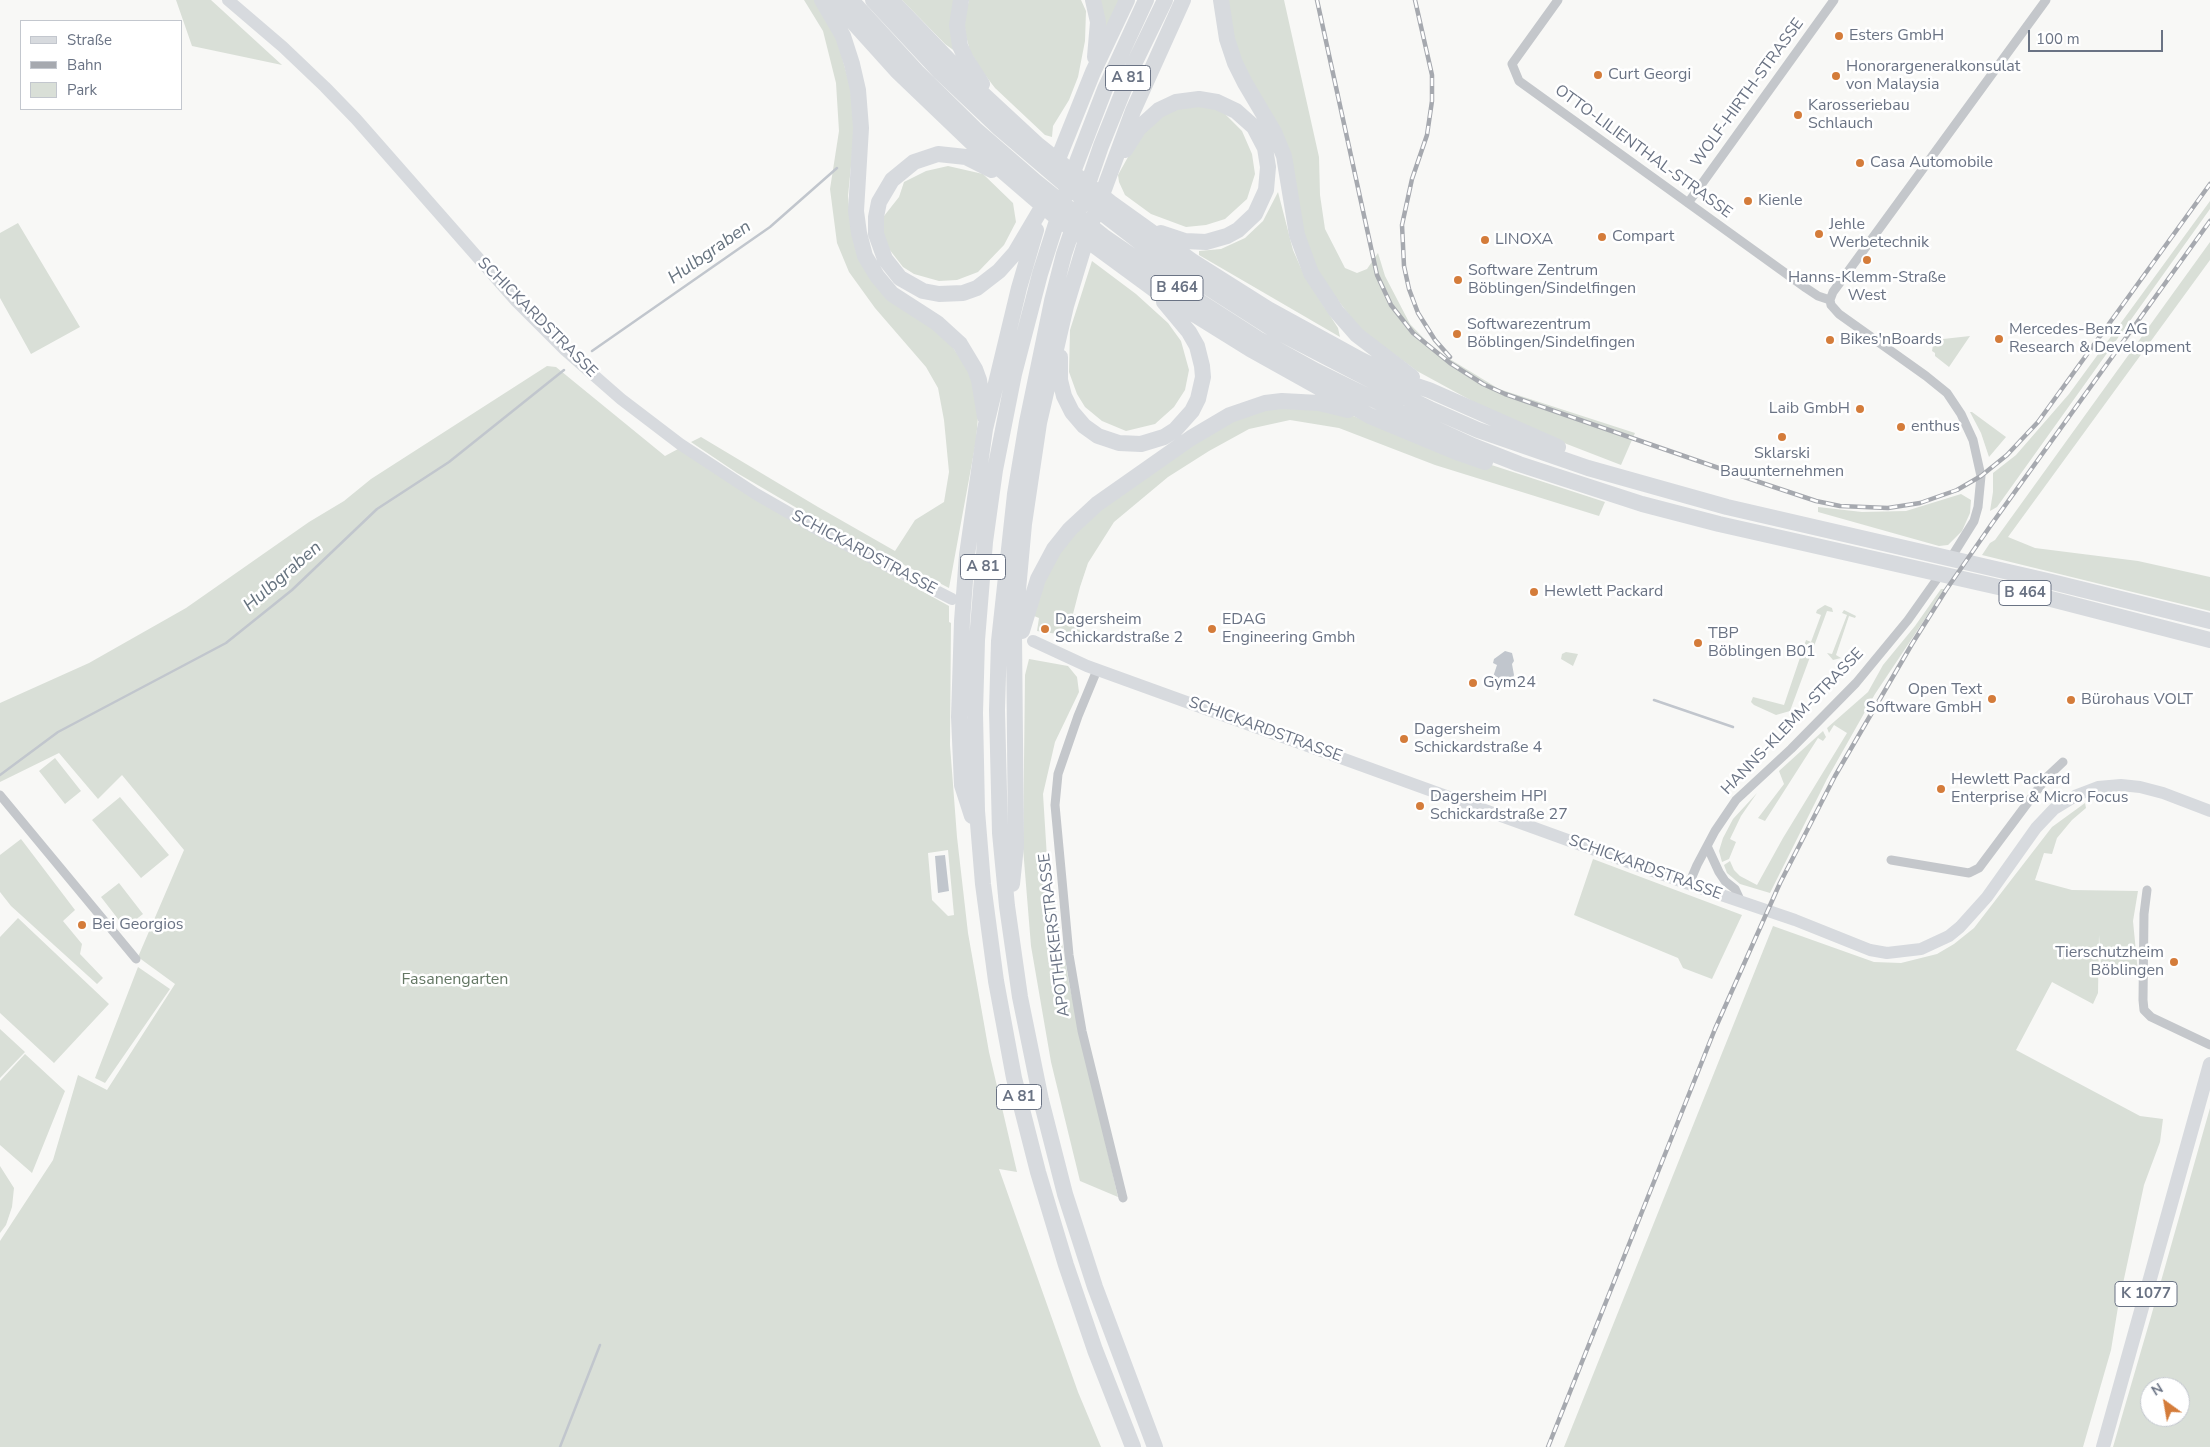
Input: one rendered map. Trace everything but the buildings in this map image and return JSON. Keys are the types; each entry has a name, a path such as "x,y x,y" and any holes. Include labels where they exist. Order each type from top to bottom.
{"highway":[{"path":"822,0 843,36 858,90 861,128 856,211 865,256 876,276 892,294 942,326 953,336 965,352 979,380 983,400 985,430"},
{"name":"B 464","path":"833,0 930,104 1023,190 1057,218 1155,290 1250,349 1370,416 1459,453 1494,464 1568,481"},
{"name":"B 464","path":"851,0 923,78 1005,156 1103,236 1176,288 1265,343 1375,401 1473,446 1568,481 1642,504 1719,524 2047,598 2210,640"},
{"name":"B 464","path":"873,0 951,83 1024,150 1113,222 1184,273 1276,331 1382,386 1478,430 1588,468 1727,507 2052,582 2210,621"},
{"name":"B 464","path":"891,0 943,56 1038,145 1141,226 1222,281 1293,324 1388,374 1575,454 1588,468"},
{"path":"961,0 956,25 960,46 966,59 999,109"},
{"path":"1093,0 1098,22 1093,72"},
{"path":"979,836 962,785 959,694 965,575 976,483 985,430 1032,230 1066,136 1093,72 1127,0"},
{"name":"A 81","path":"1133,1447 1068,1274 1025,1125 998,990 986,909 979,836 975,737 977,648 988,518 1012,382 1049,243 1082,148 1108,82 1146,0"},
{"name":"A 81","path":"1155,1447 1120,1358 1095,1287 1053,1148 1024,1020 1007,906 998,795 997,702 999,641 1023,441 1041,350 1064,254 1096,158 1127,80 1165,0"},
{"path":"1007,906 1016,846 1016,607 1027,497 1044,397 1078,265 1108,179 1152,64 1183,0"},
{"path":"1221,0 1227,39 1235,63 1244,83 1274,132 1284,156 1297,235 1306,261 1318,286 1357,335 1429,390"},
{"path":"1108,179 1125,149 1146,121 1159,110 1176,102 1199,99 1227,106 1246,118 1260,137 1267,157 1266,190 1255,214 1238,230 1217,240 1193,242 1173,238 1141,226"},
{"path":"1023,190 976,161 946,154 929,156 906,167 886,187 878,209 876,234 885,259 900,278 923,291 945,295 969,291 991,278 1032,230"},
{"path":"1063,321 1060,380 1064,396 1072,412 1084,426 1106,440 1131,444 1152,442 1175,430 1192,411 1198,399 1202,377 1200,356 1193,339 1155,290"},
{"path":"1016,665 1024,624 1033,592 1054,549 1079,519 1144,470 1214,423 1248,408 1265,403 1282,401 1319,403 1370,416"}],"main road":[{"name":"K 1077","path":"2103,1447 2210,1064"}],"street":[{"name":"SCHICKARDSTRASSE","path":"228,0 289,52 335,97 492,275 536,322 580,364 634,410 686,448 756,494 831,537 952,599"},
{"name":"OTTO-LILIENTHAL-STRASSE","path":"1558,0 1512,64 1516,78 1813,293 1830,300"},
{"name":"WOLF-HIRTH-STRASSE","path":"1688,203 1834,0"},
{"path":"1830,300 1833,292 2046,0"},
{"name":"HANNS-KLEMM-STRASSE","path":"1689,884 1707,846 1724,816 1736,800 1791,749 1856,683 1908,620 1974,521 1981,492 1981,476 1973,440 1961,414 1947,393 1839,314 1831,305 1830,300"},
{"name":"SCHICKARDSTRASSE","path":"1033,641 1097,670 1689,884 1795,920 1870,950 1887,953 1911,951 1935,944 1960,927 1988,897 2036,828 2054,810 2077,794 2098,787 2121,784 2140,786 2210,811"},
{"name":"APOTHEKERSTRASSE","path":"1097,670 1078,716 1058,774 1055,805 1070,955 1082,1031 1122,1198"},
{"path":"1891,860 1969,872 1979,868 2047,776 2063,762"},
{"path":"0,796 136,959"},
{"path":"1707,846 1719,872 1725,881 1735,889 1741,902"},
{"path":"2147,890 2144,922 2144,1010 2152,1017 2210,1045"}],"green space":[{"path":"176,0 211,0 282,65 192,46"},
{"path":"804,0 819,0 833,24 854,101 853,146 848,196 851,229 856,251 943,333 973,377 978,417 976,441 949,588 819,521 737,473 691,442 701,437 895,551 915,520 944,502 949,472 944,420 938,388 926,367 875,308 849,272 837,243 830,189 839,131 836,83 823,31"},
{"path":"902,0 954,0 956,52 945,44"},
{"path":"969,0 1081,0 1086,11 1085,41 1078,77 1069,100 1053,126 1052,137 1045,135 995,88 982,71 970,51 966,36 964,20"},
{"path":"1100,0 1120,0 1102,37"},
{"path":"1226,0 1284,0 1319,157 1320,195 1325,229 1345,268 1357,273 1367,269 1378,253 1385,276 1410,324 1435,350 1499,389 1635,433 1621,465 1559,441 1472,401 1417,371 1360,329 1317,273 1305,244 1295,186 1237,55"},
{"path":"1186,106 1219,108 1242,131 1252,154 1255,174 1247,199 1225,219 1206,225 1186,227 1151,214 1125,195 1118,175 1138,139 1163,115"},
{"path":"948,166 983,174 1013,203 1016,222 1004,245 978,272 957,280 939,281 914,274 903,267 889,249 884,237 884,216 899,197 904,182 926,171"},
{"path":"1278,192 1293,250 1305,277 1338,328 1340,337 1199,255 1199,251 1221,249 1245,238 1263,221"},
{"path":"2210,201 2210,209 1997,507 1990,511 1993,473 2016,455 2069,394"},
{"path":"18,223 80,327 31,354 0,298 0,233"},
{"path":"2210,242 2210,260 2008,537 2035,548 2138,561 2210,577 2210,611 1982,555 1990,543 1995,540"},
{"path":"1092,261 1136,294 1168,323 1181,341 1189,370 1185,390 1174,407 1155,424 1126,431 1102,421 1085,407 1077,394 1069,372 1070,330"},
{"path":"1970,336 1949,367 1935,356 1935,353 1932,351 1934,340"},
{"name":"Fasanengarten","path":"547,366 556,367 665,456 678,449 779,512 949,606 949,622 951,623 950,745 957,837 968,933 989,1052 1017,1172 999,1169 1078,1392 1101,1447 0,1447 0,1241 53,1160 78,1075 107,1090 175,984 138,957 184,850 122,775 98,799 59,753 0,782 0,703 89,663 186,608 309,522 344,501 371,479","holes":["948,850 954,915 948,916 932,900 928,853"]},
{"path":"1266,407 1335,409 1418,441 1605,502 1599,516 1435,465 1339,428 1290,420 1249,429 1168,477 1114,522 1088,563 1080,587 1073,614 1086,618 1078,637 1037,631 1039,618 1034,616 1046,568 1088,515 1204,432"},
{"path":"1970,412 2006,437 1989,457 1981,433"},
{"path":"1961,494 1971,500 1970,513 1962,531 1948,545 1939,546 1818,512 1818,507 1862,512 1906,511"},
{"path":"1941,589 1945,589 1875,694 1827,779 1770,893 1740,884 1727,873 1724,865 1730,861 1734,870 1740,876 1757,885 1783,838 1847,733 1834,725 1829,733 1827,728 1868,692 1883,665 1915,626"},
{"path":"1825,605 1832,608 1833,612 1827,611 1790,711 1776,715 1754,705 1751,702 1753,697 1784,705 1806,640 1811,642 1821,615 1816,613 1817,610"},
{"path":"1844,610 1856,616 1855,618 1849,616 1836,655 1841,658 1833,660 1827,653 1832,654 1847,615 1842,613"},
{"path":"1566,652 1578,654 1573,666 1561,659 1562,654"},
{"path":"1029,659 1068,666 1077,677 1079,692 1055,742 1043,794 1047,858 1070,988 1118,1197 1080,1181 1051,1062 1031,946 1023,848 1025,675"},
{"path":"1823,731 1826,737 1823,741 1818,738 1765,821 1758,818 1784,784 1779,771"},
{"path":"55,758 81,791 65,804 39,771"},
{"path":"1757,793 1741,816 1730,839 1736,842 1729,859 1722,862 1719,851 1723,838 1733,819"},
{"path":"120,797 169,855 141,878 92,820"},
{"path":"2085,803 2086,808 2072,820 2057,838 2052,854 2044,853 2035,880 2072,890 2138,891 2133,921 2138,973 2101,965 2099,935 2098,993 2093,1004 2052,982 2016,1050 2140,1116 2163,1119 2160,1142 2144,1185 2118,1307 2111,1350 2083,1447 1564,1447 1773,926 1874,962 1901,963 1937,954 1954,944 1974,928 2052,827"},
{"path":"21,839 75,910 63,921 82,944 80,954 103,978 97,984 11,906 0,892 0,855"},
{"path":"1593,859 1742,915 1712,979 1683,968 1678,958 1574,915"},
{"path":"119,883 143,914 125,928 101,897"},
{"path":"18,918 109,1004 54,1063 0,1013 0,937"},
{"path":"138,967 170,989 105,1083 95,1078"},
{"path":"0,1029 25,1052 0,1078"},
{"path":"25,1054 65,1091 32,1173 0,1145 0,1081"},
{"path":"2210,1108 2210,1447 2113,1447 2150,1320"},
{"path":"0,1166 14,1188 12,1207 6,1225 0,1233"}],"shaded area":[{"path":"1505,651 1512,653 1514,661 1512,664 1514,675 1510,685 1504,682 1497,683 1493,677 1497,665 1493,663 1494,659"},
{"path":"945,855 949,891 938,893 935,856"}],"waterway":[{"name":"Hulbgraben","path":"592,351 770,227 837,168"},
{"name":"Hulbgraben","path":"0,775 58,732 226,643 292,590 377,509 449,462 564,370"},
{"path":"1654,700 1733,727"},
{"path":"560,1447 600,1345"}],"railway":[{"path":"1317,0 1377,275 1391,305 1413,333 1450,363 1483,384 1505,394 1759,482 1816,501 1840,506 1888,508 1920,503 1957,490 1981,476 2007,455 2038,422 2210,184"},
{"path":"1415,0 1432,75 1432,101 1427,135 1412,179 1402,225 1404,266 1409,289 1418,313 1435,340 1450,357"},
{"path":"1548,1447 1715,1029 1780,883 1835,776 1912,644 1946,590 2210,221"}],"place":[{"name":"Esters GmbH","path":"1839,36"},
{"name":"Curt Georgi","path":"1598,75"},
{"name":"Honorargeneralkonsulat von Malaysia","path":"1836,76"},
{"name":"Karosseriebau Schlauch","path":"1798,115"},
{"name":"Casa Automobile","path":"1860,163"},
{"name":"Kienle","path":"1748,201"},
{"name":"Jehle Werbetechnik","path":"1819,234"},
{"name":"Compart","path":"1602,237"},
{"name":"LINOXA","path":"1485,240"},
{"name":"Hanns-Klemm-Straße West","path":"1867,260"},
{"name":"Software Zentrum Böblingen/Sindelfingen","path":"1458,280"},
{"name":"Softwarezentrum Böblingen/Sindelfingen","path":"1457,334"},
{"name":"Mercedes-Benz AG Research & Development","path":"1999,339"},
{"name":"Bikes'nBoards","path":"1830,340"},
{"name":"Laib GmbH","path":"1860,409"},
{"name":"enthus","path":"1901,427"},
{"name":"Sklarski Bauunternehmen","path":"1782,437"},
{"name":"Hewlett Packard","path":"1534,592"},
{"name":"Dagersheim Schickardstraße 2","path":"1045,629"},
{"name":"EDAG Engineering Gmbh","path":"1212,629"},
{"name":"TBP Böblingen B01","path":"1698,643"},
{"name":"Gym24","path":"1473,683"},
{"name":"Open Text Software GmbH","path":"1992,699"},
{"name":"Bürohaus VOLT","path":"2071,700"},
{"name":"Dagersheim Schickardstraße 4","path":"1404,739"},
{"name":"Hewlett Packard Enterprise & Micro Focus","path":"1941,789"},
{"name":"Dagersheim HPI Schickardstraße 27","path":"1420,806"},
{"name":"Bei Georgios","path":"82,925"},
{"name":"Tierschutzheim Böblingen","path":"2174,962"}]}
